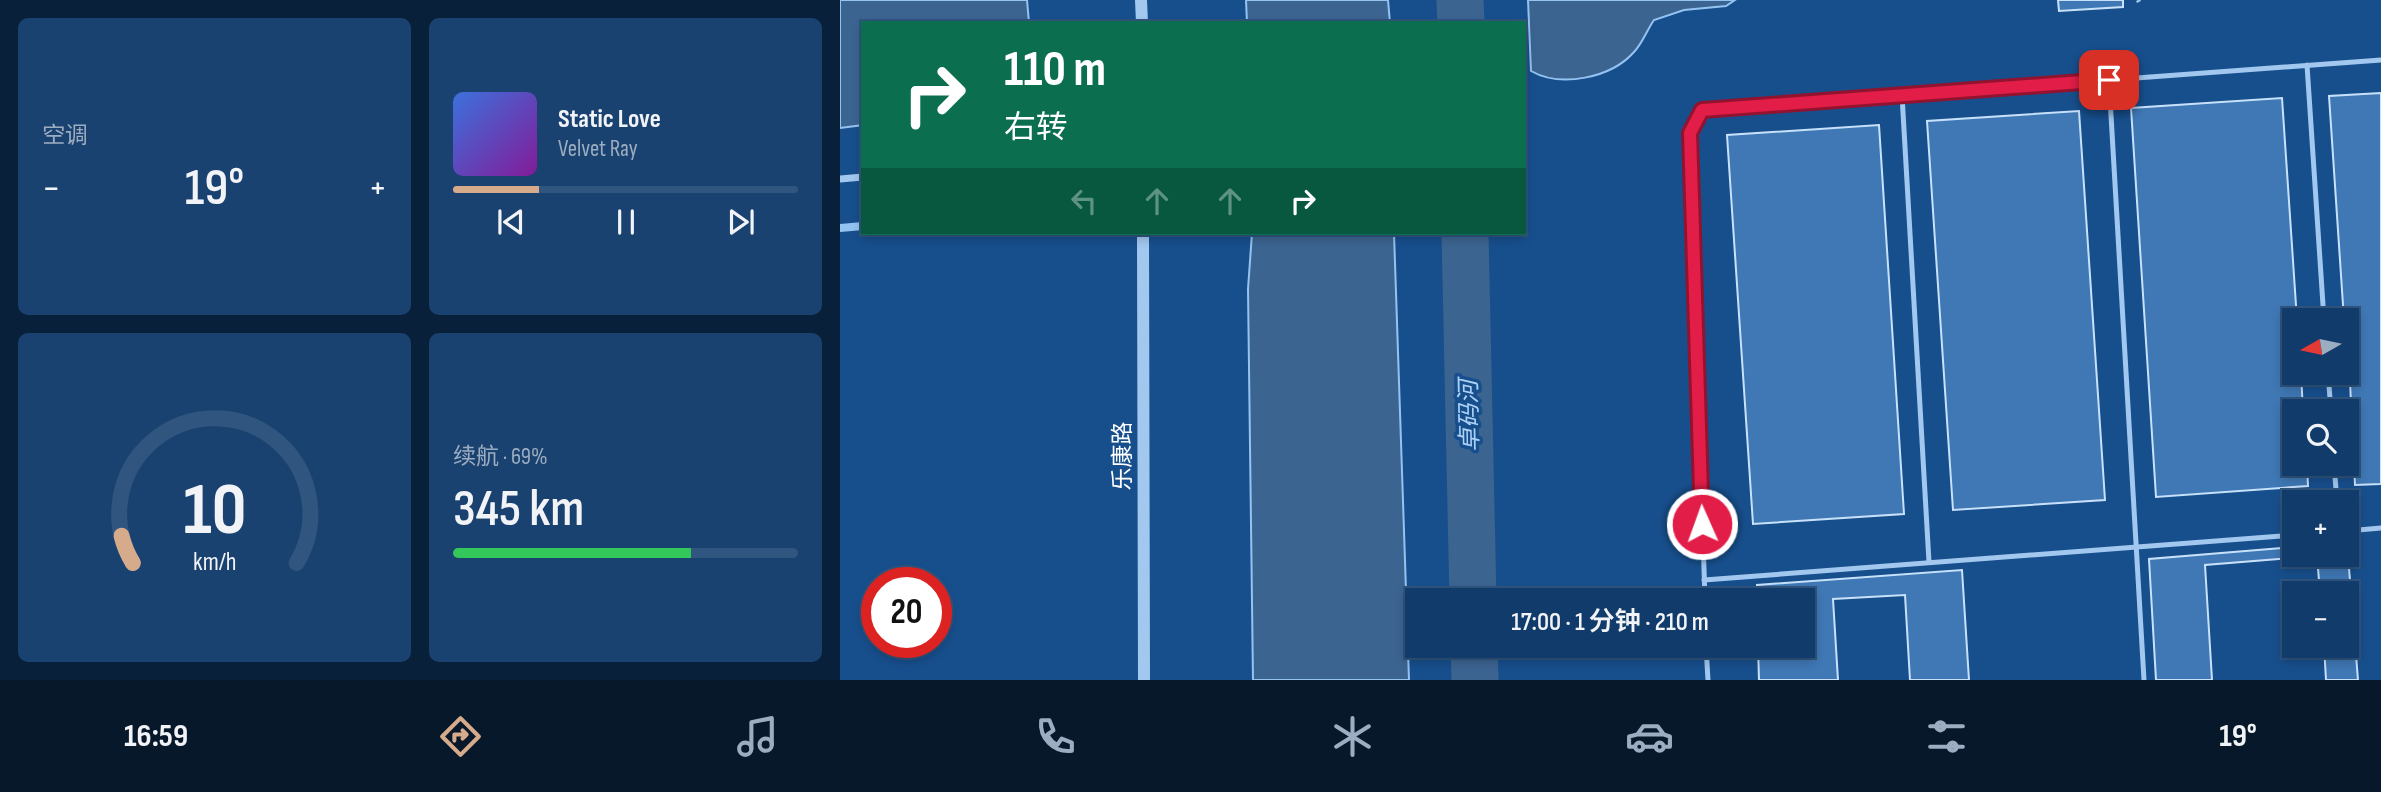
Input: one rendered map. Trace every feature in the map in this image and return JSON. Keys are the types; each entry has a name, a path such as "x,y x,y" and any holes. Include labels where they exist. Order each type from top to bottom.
{"street":[{"path":"1141,0 1142,21"},
{"path":"840,179 861,177"},
{"name":"乐康路","path":"1143,235 1144,680"}],"lane":[{"path":"1704,588 1690,133 1702,110 2381,60"},
{"path":"2307,65 2324,308"},
{"path":"2109,80 2144,680"},
{"path":"1902,95 1929,562"},
{"path":"2359,530 2381,528"},
{"path":"1704,580 2282,536"},
{"path":"1707,658 1708,680"}],"water":[{"path":"840,0 1027,0 1029,21 861,21 861,125 840,128"},
{"path":"1246,0 1388,0 1390,21 1247,21"},
{"path":"1528,0 1735,0 1726,6 1684,10 1654,20 1637,49 1624,61 1585,78 1557,79 1531,71"},
{"path":"1252,235 1394,235 1406,588 1405,658 1408,658 1409,680 1253,680 1248,289"}],"building":[{"path":"2058,0 2123,0 2123,7 2059,11"},
{"path":"2381,93 2381,484 2355,485 2355,476 2359,476 2359,399 2351,399 2350,385 2359,385 2359,308 2343,308 2329,96"},
{"path":"2282,98 2296,308 2282,308 2282,385 2302,385 2302,399 2282,399 2282,476 2308,476 2308,486 2156,497 2131,108"},
{"path":"2079,111 2105,500 1953,510 1927,121"},
{"path":"1879,125 1904,514 1753,524 1727,135"},
{"path":"2282,548 2282,559 2205,565 2212,680 2156,680 2149,559"},
{"path":"2318,567 2349,567 2350,581 2319,581"},
{"path":"1962,570 1969,680 1910,680 1905,595 1833,599 1838,680 1759,680 1758,658 1815,658 1815,588 1757,588 1757,585"},
{"path":"2325,658 2356,658 2358,680 2326,680"}],"waterway":[{"name":"卓码河","path":"1460,0 1461,21"},
{"path":"840,228 861,226"},
{"name":"卓码河","path":"1465,235 1473,588"},
{"name":"卓码河","path":"1474,658 1475,680"}],"route":[{"path":"1702,524 1690,133 1702,110 2109,80"}]}
